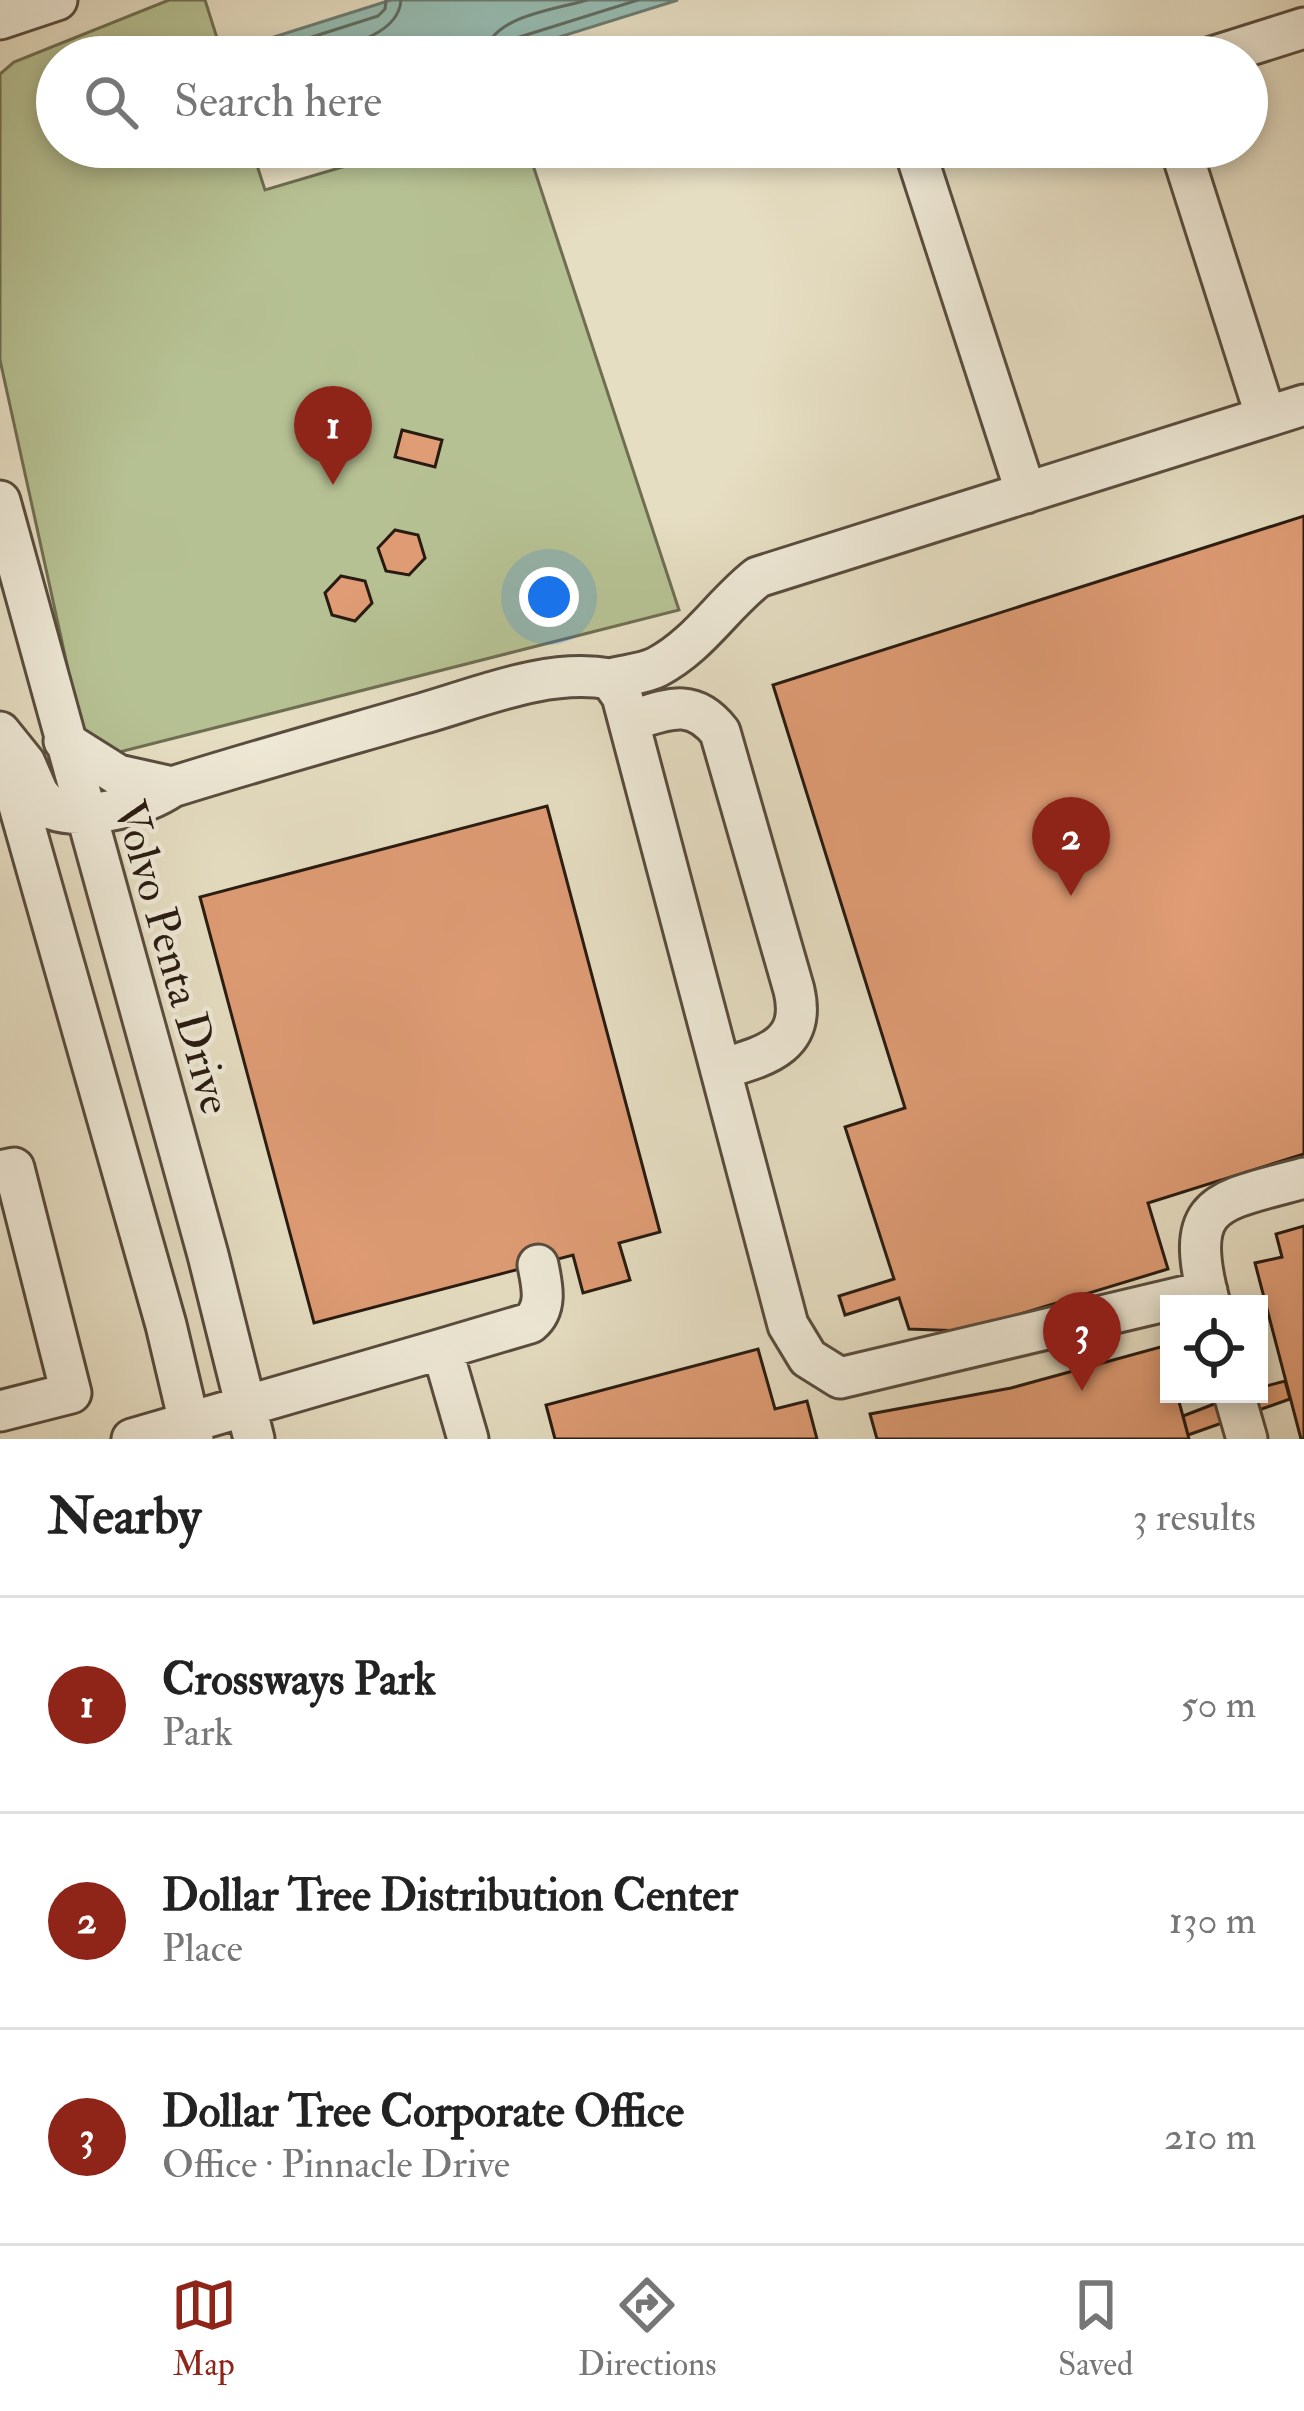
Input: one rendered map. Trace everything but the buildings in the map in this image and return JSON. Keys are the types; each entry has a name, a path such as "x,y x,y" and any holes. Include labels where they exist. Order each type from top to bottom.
{"street":[{"path":"0,19 57,0"},
{"path":"1268,39 1304,28"},
{"path":"921,168 1026,493"},
{"path":"1187,168 1266,417"},
{"path":"0,736 25,763 51,809 83,814 158,796 172,787 537,681 588,675 610,679 652,669 684,649 713,623 728,601 758,577 1304,405"},
{"name":"Volvo Penta Drive","path":"0,501 208,1255 250,1424"},
{"path":"610,679 622,696 788,1324 808,1358 839,1378 1160,1308"},
{"path":"628,721 689,708 709,717 720,732 794,989 799,1009 794,1028 780,1046 764,1057 721,1069"},
{"path":"0,736 166,1325 191,1431"},
{"path":"64,742 118,775 172,787"},
{"path":"0,1171 14,1168 71,1393 0,1412"},
{"path":"1208,1295 1200,1240 1214,1208 1229,1198 1304,1178"},
{"path":"132,1439 250,1424 442,1349 530,1324 539,1316 542,1295 538,1264"},
{"path":"442,1349 468,1439"},
{"path":"1237,1403 1247,1439"}],"green space":[{"path":"169,0 205,0 216,36 79,36"},
{"path":"36,53 36,168 258,168 265,190 339,168 534,168 679,610 88,760 0,360 0,74"}],"water":[{"path":"391,0 678,0 562,36 277,36"}],"place":[{"name":"Crossways Park","path":"333,485"},
{"name":"Dollar Tree Distribution Center","path":"1071,896"},
{"name":"Dollar Tree Corporate Office","path":"1082,1391"}]}
